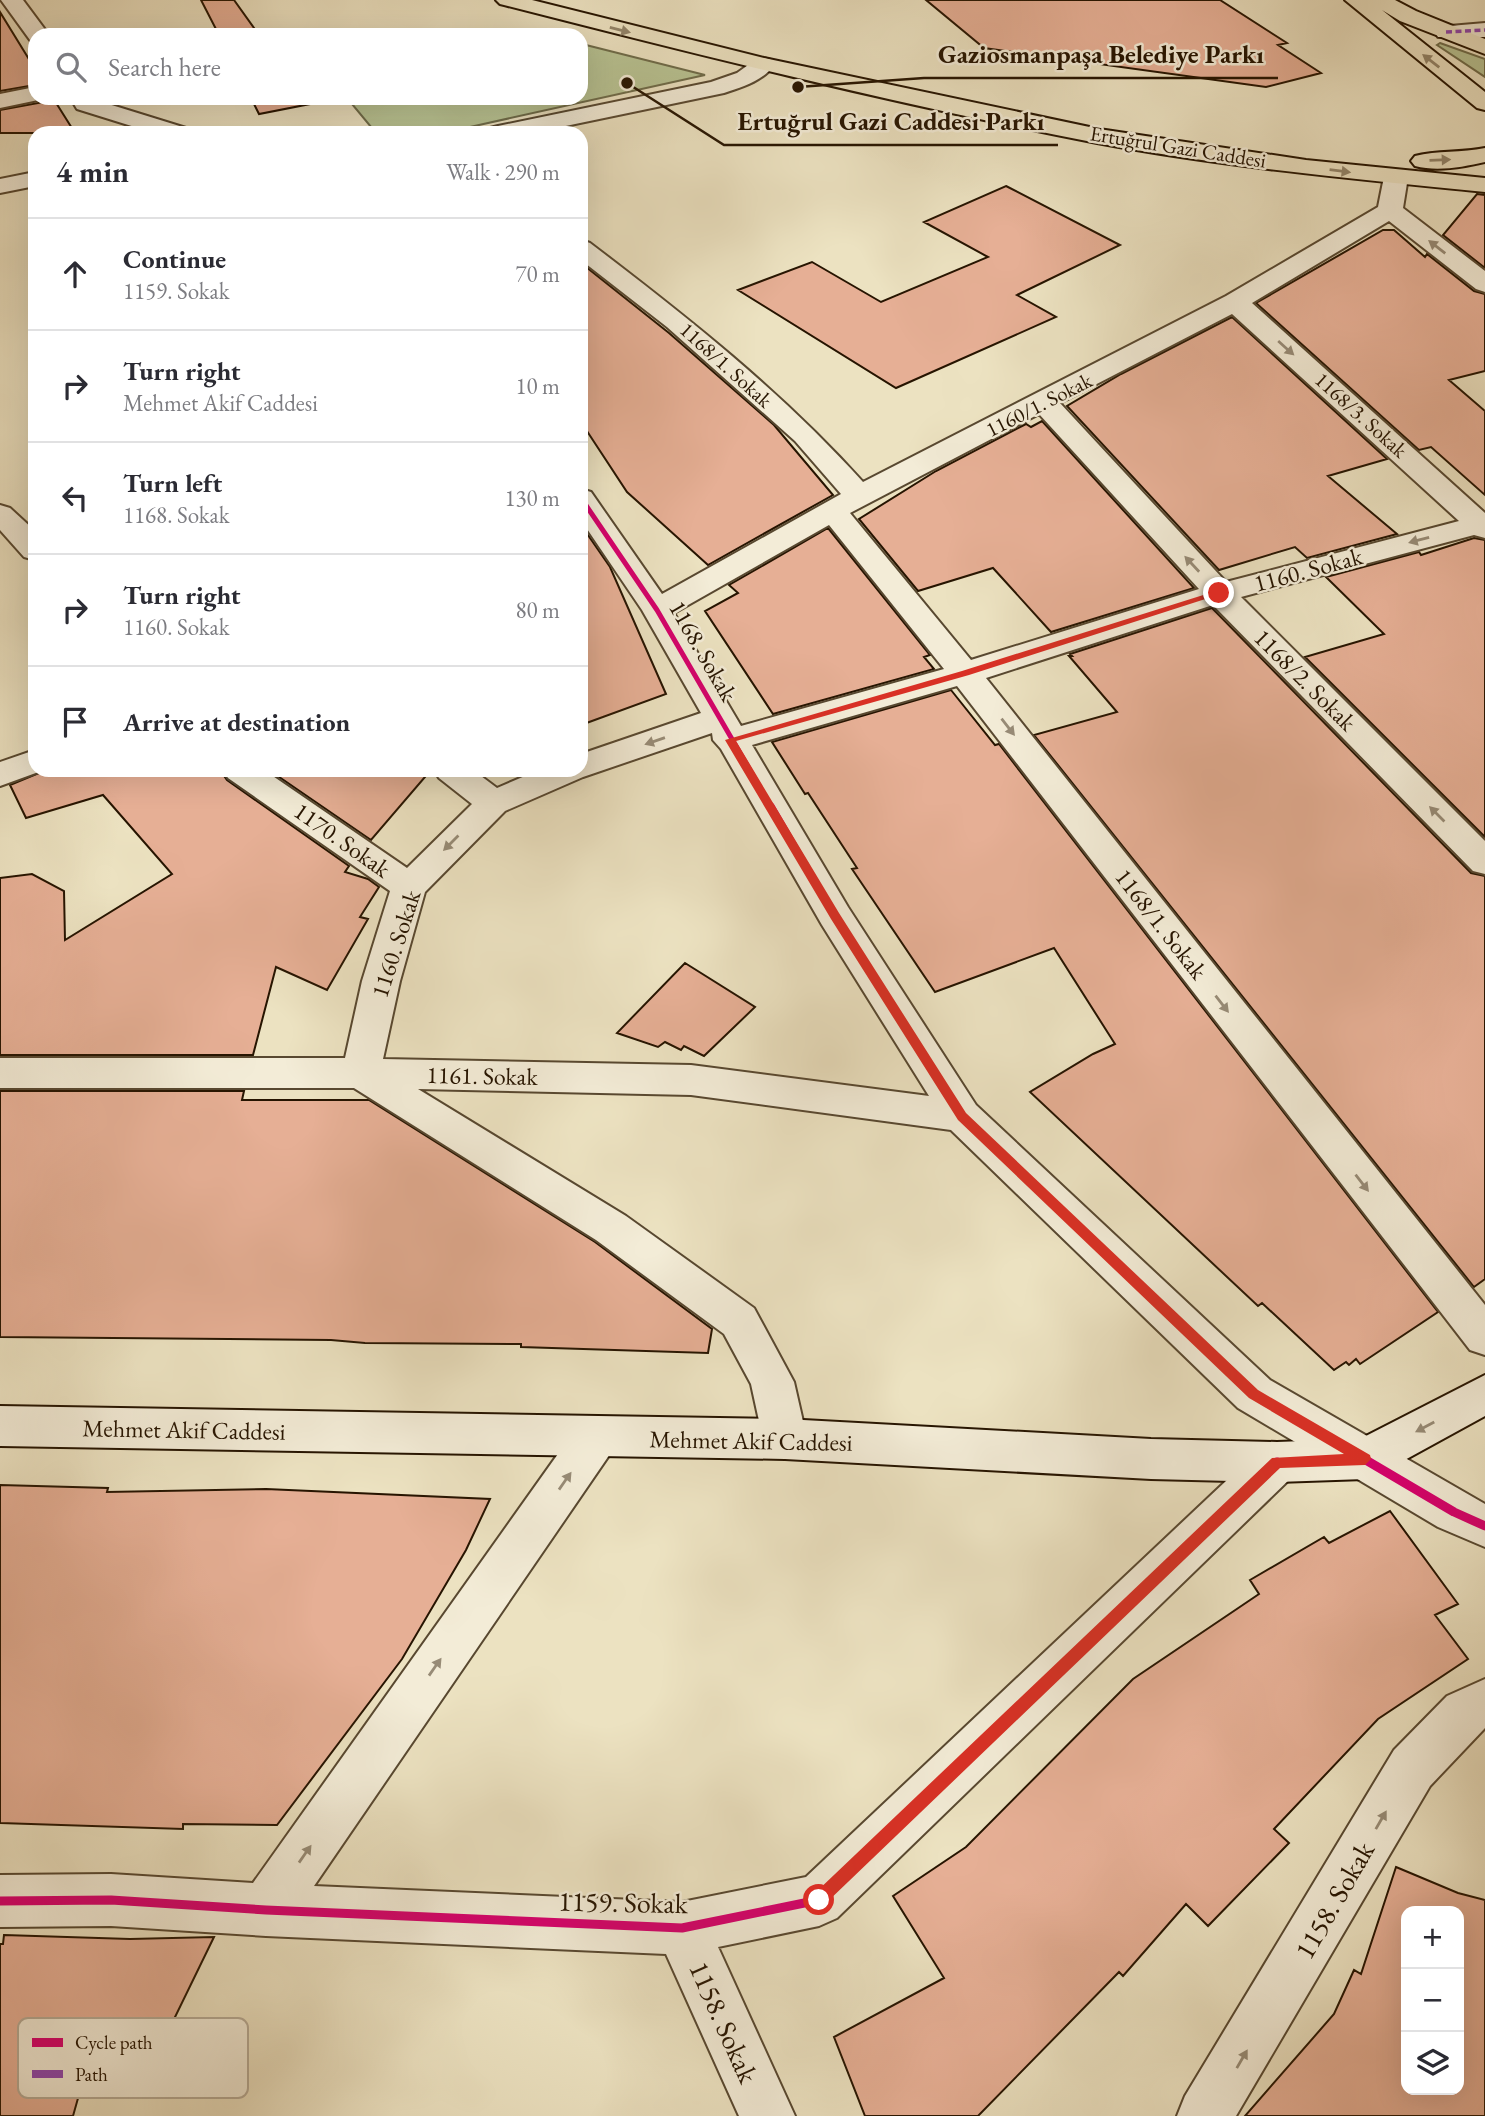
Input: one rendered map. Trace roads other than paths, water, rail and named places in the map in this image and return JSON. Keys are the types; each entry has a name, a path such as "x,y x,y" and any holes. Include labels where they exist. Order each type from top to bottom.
{"main road":[{"name":"Ertuğrul Gazi Caddesi","path":"507,0 763,65 1150,145 1396,177 1485,185"},
{"path":"1356,0 1485,103"},
{"path":"1379,0 1485,47"},
{"path":"1055,126 1115,127 1420,161 1460,160 1485,155"}],"street":[{"path":"12,0 27,31"},
{"path":"1446,32 1485,30"},
{"path":"532,126 716,88 745,78 763,65"},
{"path":"0,101 28,95"},
{"path":"86,105 96,126"},
{"path":"96,105 157,126"},
{"path":"1396,177 1390,210 1485,285"},
{"path":"0,186 28,180"},
{"name":"1160/1. Sokak","path":"657,610 847,505 1235,302 1390,210"},
{"name":"1168/1. Sokak","path":"588,253 676,321 805,435 847,505 966,673 1485,1337"},
{"name":"1168/3. Sokak","path":"1235,302 1483,525"},
{"name":"1168/2. Sokak","path":"1044,403 1219,593 1485,862"},
{"name":"1168. Sokak","path":"588,508 657,610 835,916 962,1116 1254,1394 1454,1512 1485,1526"},
{"path":"0,514 28,542"},
{"name":"1160. Sokak","path":"588,764 966,673 1219,593 1483,525"},
{"path":"0,775 28,764"},
{"name":"1170. Sokak","path":"250,777 409,887"},
{"path":"460,777 493,803"},
{"name":"1160. Sokak","path":"361,1073 382,981 409,887 493,803 554,777"},
{"name":"1161. Sokak","path":"0,1073 361,1073 691,1080 962,1116"},
{"path":"361,1073 611,1228 739,1321 772,1381 785,1439"},
{"name":"Mehmet Akif Caddesi","path":"0,1426 785,1439 1151,1459 1277,1462 1365,1459 1485,1394"},
{"path":"266,1910 596,1437"},
{"name":"1159. Sokak","path":"0,1901 111,1900 266,1910 682,1928 819,1900 1277,1462"},
{"name":"1158. Sokak","path":"1205,2116 1210,2112 1412,1768 1464,1713 1485,1703"},
{"name":"1158. Sokak","path":"682,1928 767,2116"}],"place":[{"name":"Ertuğrul Gazi Caddesi Parkı","path":"627,83"},
{"name":"Gaziosmanpaşa Belediye Parkı","path":"798,87"}]}
